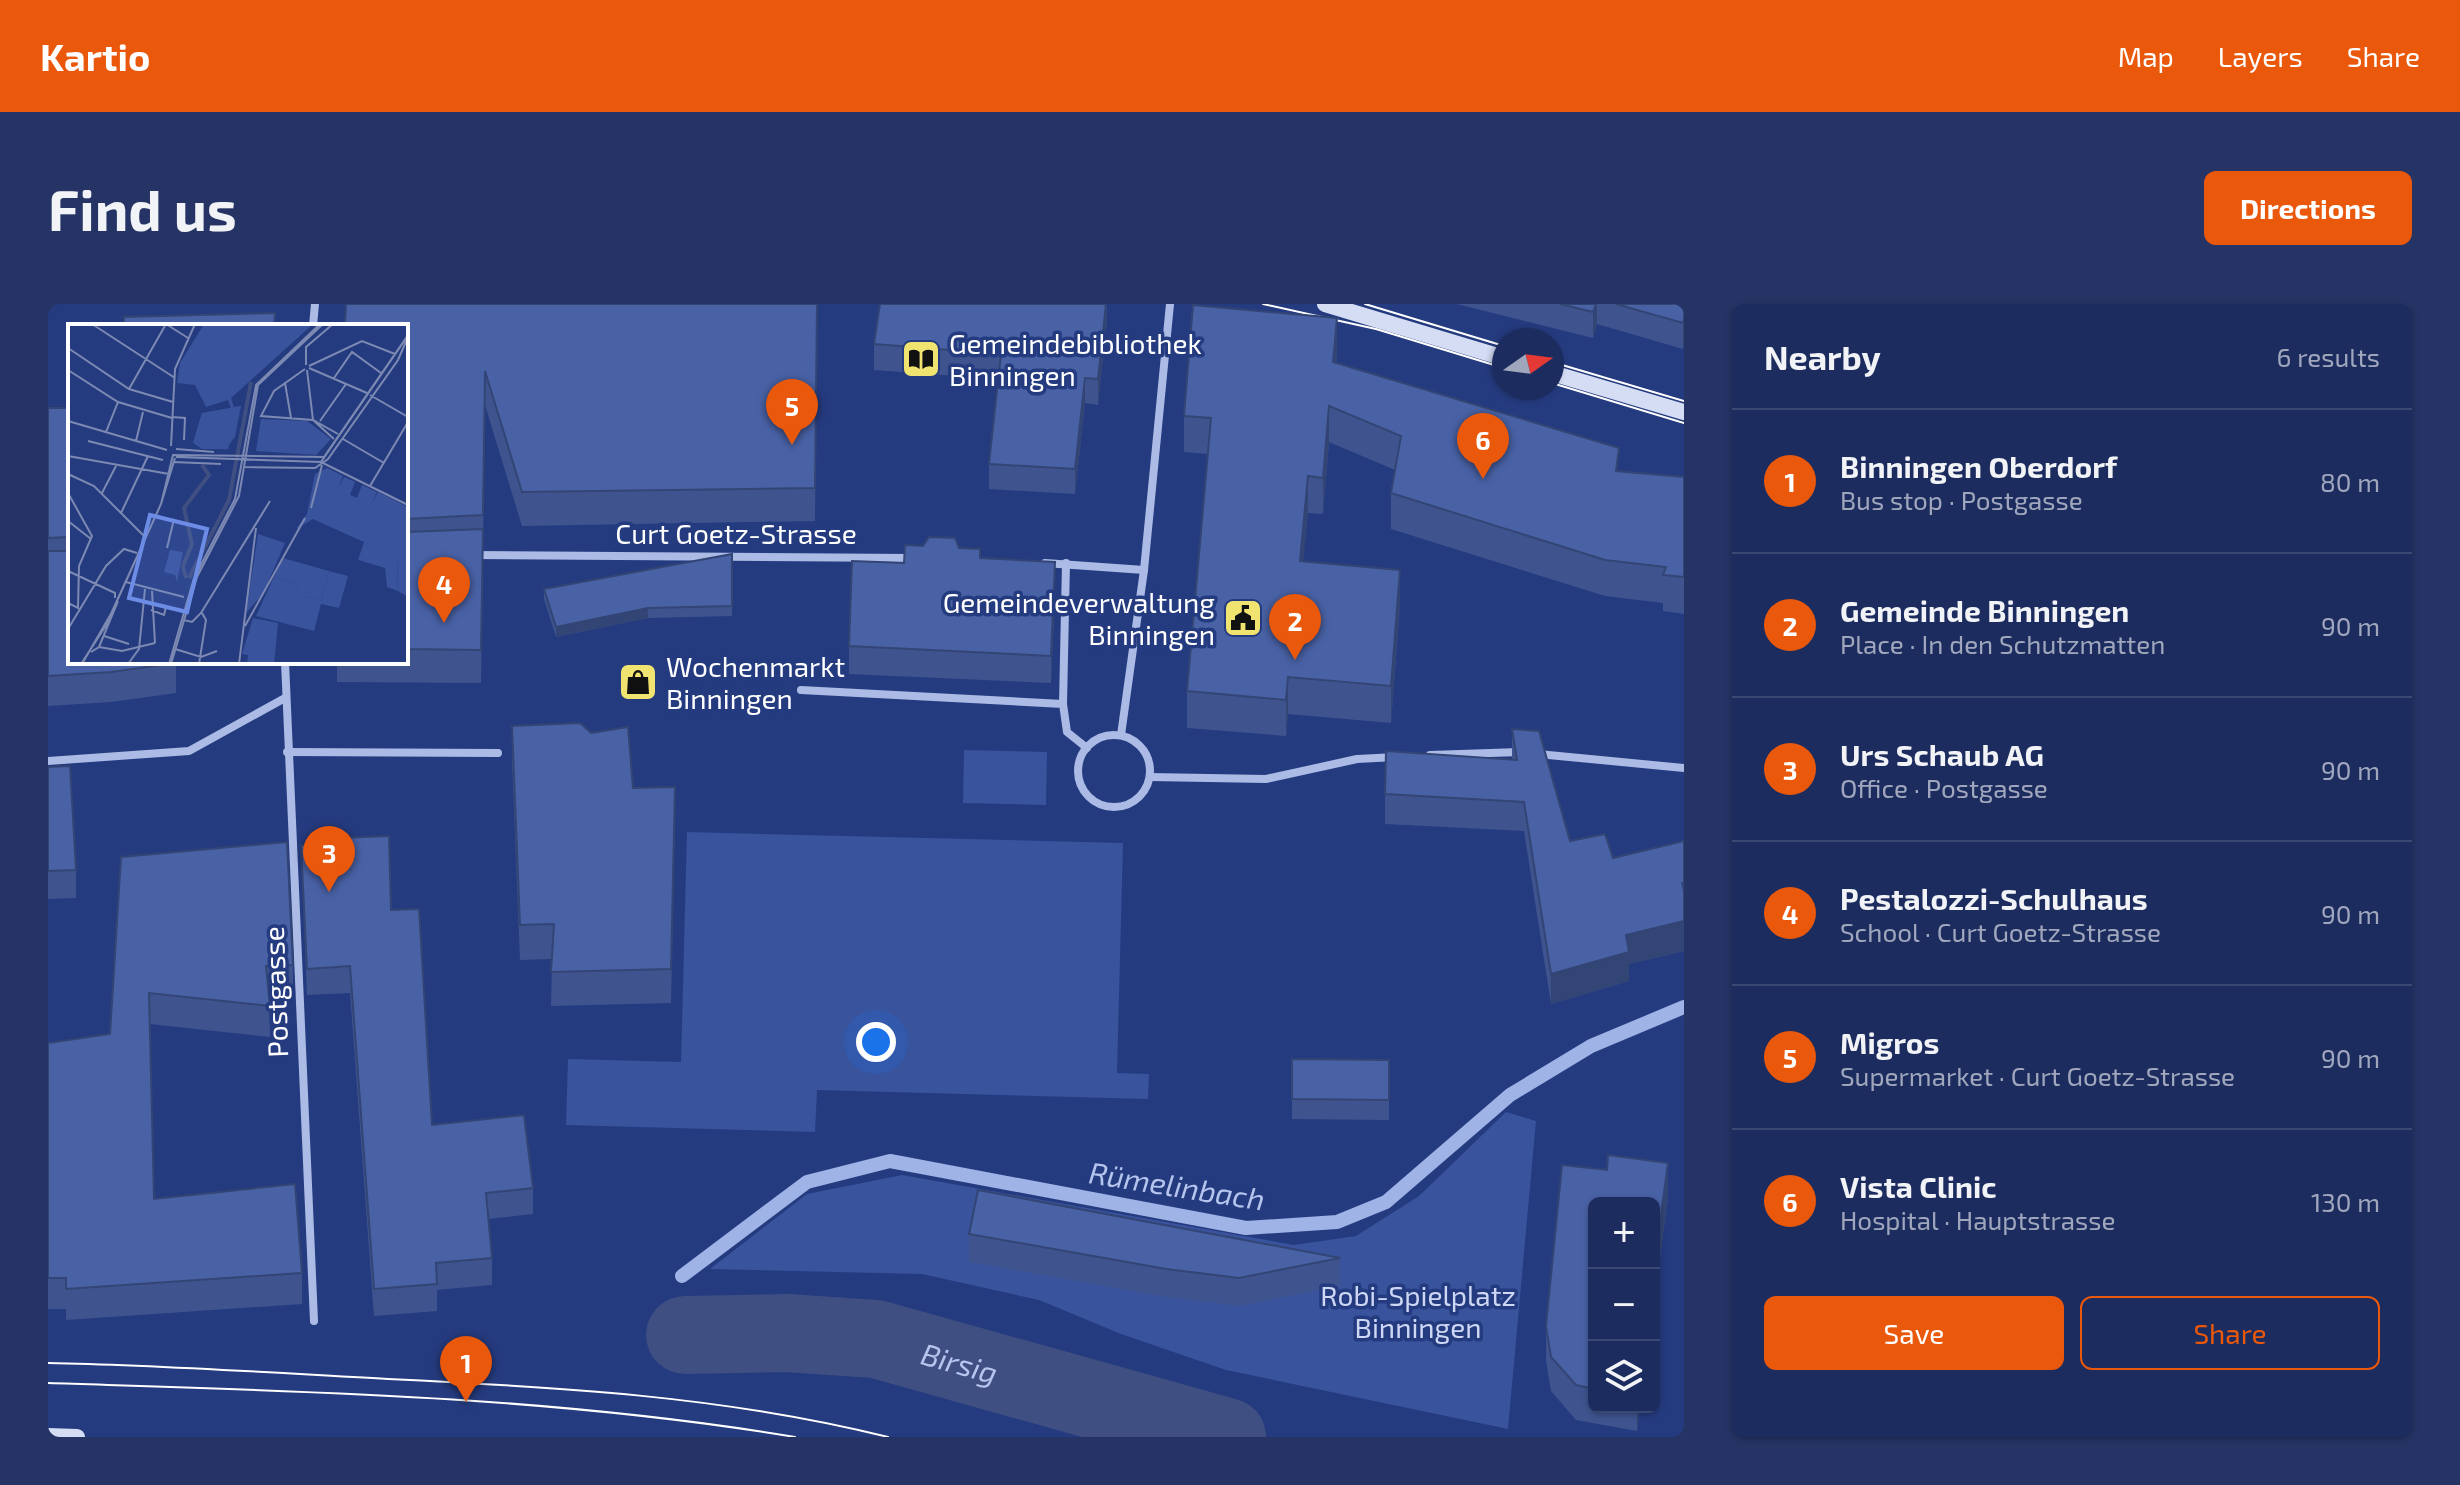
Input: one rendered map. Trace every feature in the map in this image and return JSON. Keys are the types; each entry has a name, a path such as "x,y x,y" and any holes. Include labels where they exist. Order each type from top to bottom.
{"main road":[{"path":"1325,304 1492,354"},
{"path":"1564,377 1684,412"},
{"path":"48,1436 77,1437"}],"street":[{"path":"313,324 315,304"},
{"path":"1121,735 1144,570 1170,304"},
{"name":"Curt Goetz-Strasse","path":"467,556 925,558"},
{"path":"1034,562 1144,570"},
{"path":"1066,563 1063,704 1067,732 1087,748"},
{"name":"Postgasse","path":"285,664 314,1321"},
{"path":"801,690 1063,704"},
{"path":"48,761 189,751 285,698"},
{"path":"1121,735 1138,743 1149,759 1150,777 1141,796 1124,806 1108,807 1094,801 1078,776 1080,761 1087,748 1102,737 1121,735"},
{"path":"287,752 470,750 498,753"},
{"path":"1418,756 1508,751 1684,768"},
{"path":"1150,777 1266,779 1357,759 1402,757"}],"green space":[{"path":"964,750 1047,752 1046,805 963,803"},
{"path":"687,832 1123,843 1117,1073 1149,1074 1148,1099 817,1090 815,1132 566,1125 568,1059 681,1062"},
{"name":"Robi-Spielplatz Binningen","path":"1506,1112 1536,1121 1508,1429 1226,1370 1121,1334 1039,1300 922,1274 710,1269 807,1194 902,1175 1294,1245 1356,1236 1419,1196"}],"building":[{"path":"346,304 817,304 815,488 522,492 485,371 483,515 408,519 408,324 345,324"},
{"path":"880,304 1106,304 1098,379 1085,378 1075,469 989,464 1001,354 874,344"},
{"path":"1560,304 1596,304 1593,312"},
{"path":"1616,304 1684,304 1683,323"},
{"path":"1193,305 1337,318 1333,362 1619,448 1616,471 1684,477 1684,577 1663,575 1666,567 1605,560 1391,493 1401,436 1329,406 1323,478 1308,476 1300,561 1400,570 1391,686 1288,677 1286,700 1187,691 1211,418 1184,416"},
{"path":"275,313 274,324 124,324 124,317"},
{"path":"48,408 68,408 68,537 48,538"},
{"path":"483,529 481,650 408,649 408,532"},
{"path":"929,537 955,538 959,548 980,549 980,558 1055,562 1051,656 849,646 852,561 904,563 905,545 923,546"},
{"path":"48,551 68,551 68,664 169,664 48,676"},
{"path":"732,554 732,606 648,608 556,627 544,589"},
{"path":"580,723 591,733 628,727 633,788 675,787 671,969 551,972 554,924 520,925 512,726"},
{"path":"1512,729 1539,731 1570,841 1605,834 1613,858 1684,841 1684,921 1626,935 1629,952 1551,974 1524,802 1385,794 1386,751 1517,760"},
{"path":"70,766 76,870 48,871 48,767"},
{"path":"389,836 391,910 419,909 432,1125 524,1115 533,1188 486,1193 492,1258 436,1263 437,1284 374,1289 350,966 307,969 301,845 316,844 316,839"},
{"path":"287,842 293,965 266,966 270,1006 149,993 154,1199 295,1184 302,1273 66,1289 66,1278 48,1278 48,1043 110,1034 121,857"},
{"path":"1292,1059 1389,1060 1389,1100 1292,1099"},
{"path":"1608,1155 1668,1163 1660,1222 1660,1197 1588,1197 1588,1388 1576,1385 1551,1357 1546,1326 1562,1165 1607,1170"},
{"path":"978,1190 1340,1258 1239,1278 1166,1269 969,1234"}],"waterway":[{"name":"Rümelinbach","path":"682,1276 807,1182 890,1161 1246,1228 1337,1222 1386,1202 1510,1095 1591,1046 1684,1007"},
{"name":"Birsig","path":"685,1335 786,1333 876,1339 1227,1437"}],"tram line":[{"path":"1263,304 1376,329 1492,364"},
{"path":"1365,304 1492,342"},
{"path":"1564,366 1684,401"},
{"path":"1564,387 1684,423"},
{"path":"48,1363 577,1390 764,1412 888,1437"},
{"path":"48,1383 329,1393 516,1404 610,1412 795,1437"}],"place":[{"name":"Gemeindebibliothek Binningen","path":"921,359"},
{"name":"Migros","path":"792,445"},
{"name":"Vista Clinic","path":"1483,479"},
{"name":"Gemeindeverwaltung Binningen","path":"1243,618"},
{"name":"Pestalozzi-Schulhaus","path":"444,623"},
{"name":"Gemeinde Binningen","path":"1295,660"},
{"name":"Wochenmarkt Binningen","path":"638,682"},
{"name":"Urs Schaub AG","path":"329,892"},
{"name":"Binningen Oberdorf","path":"466,1402"}]}
